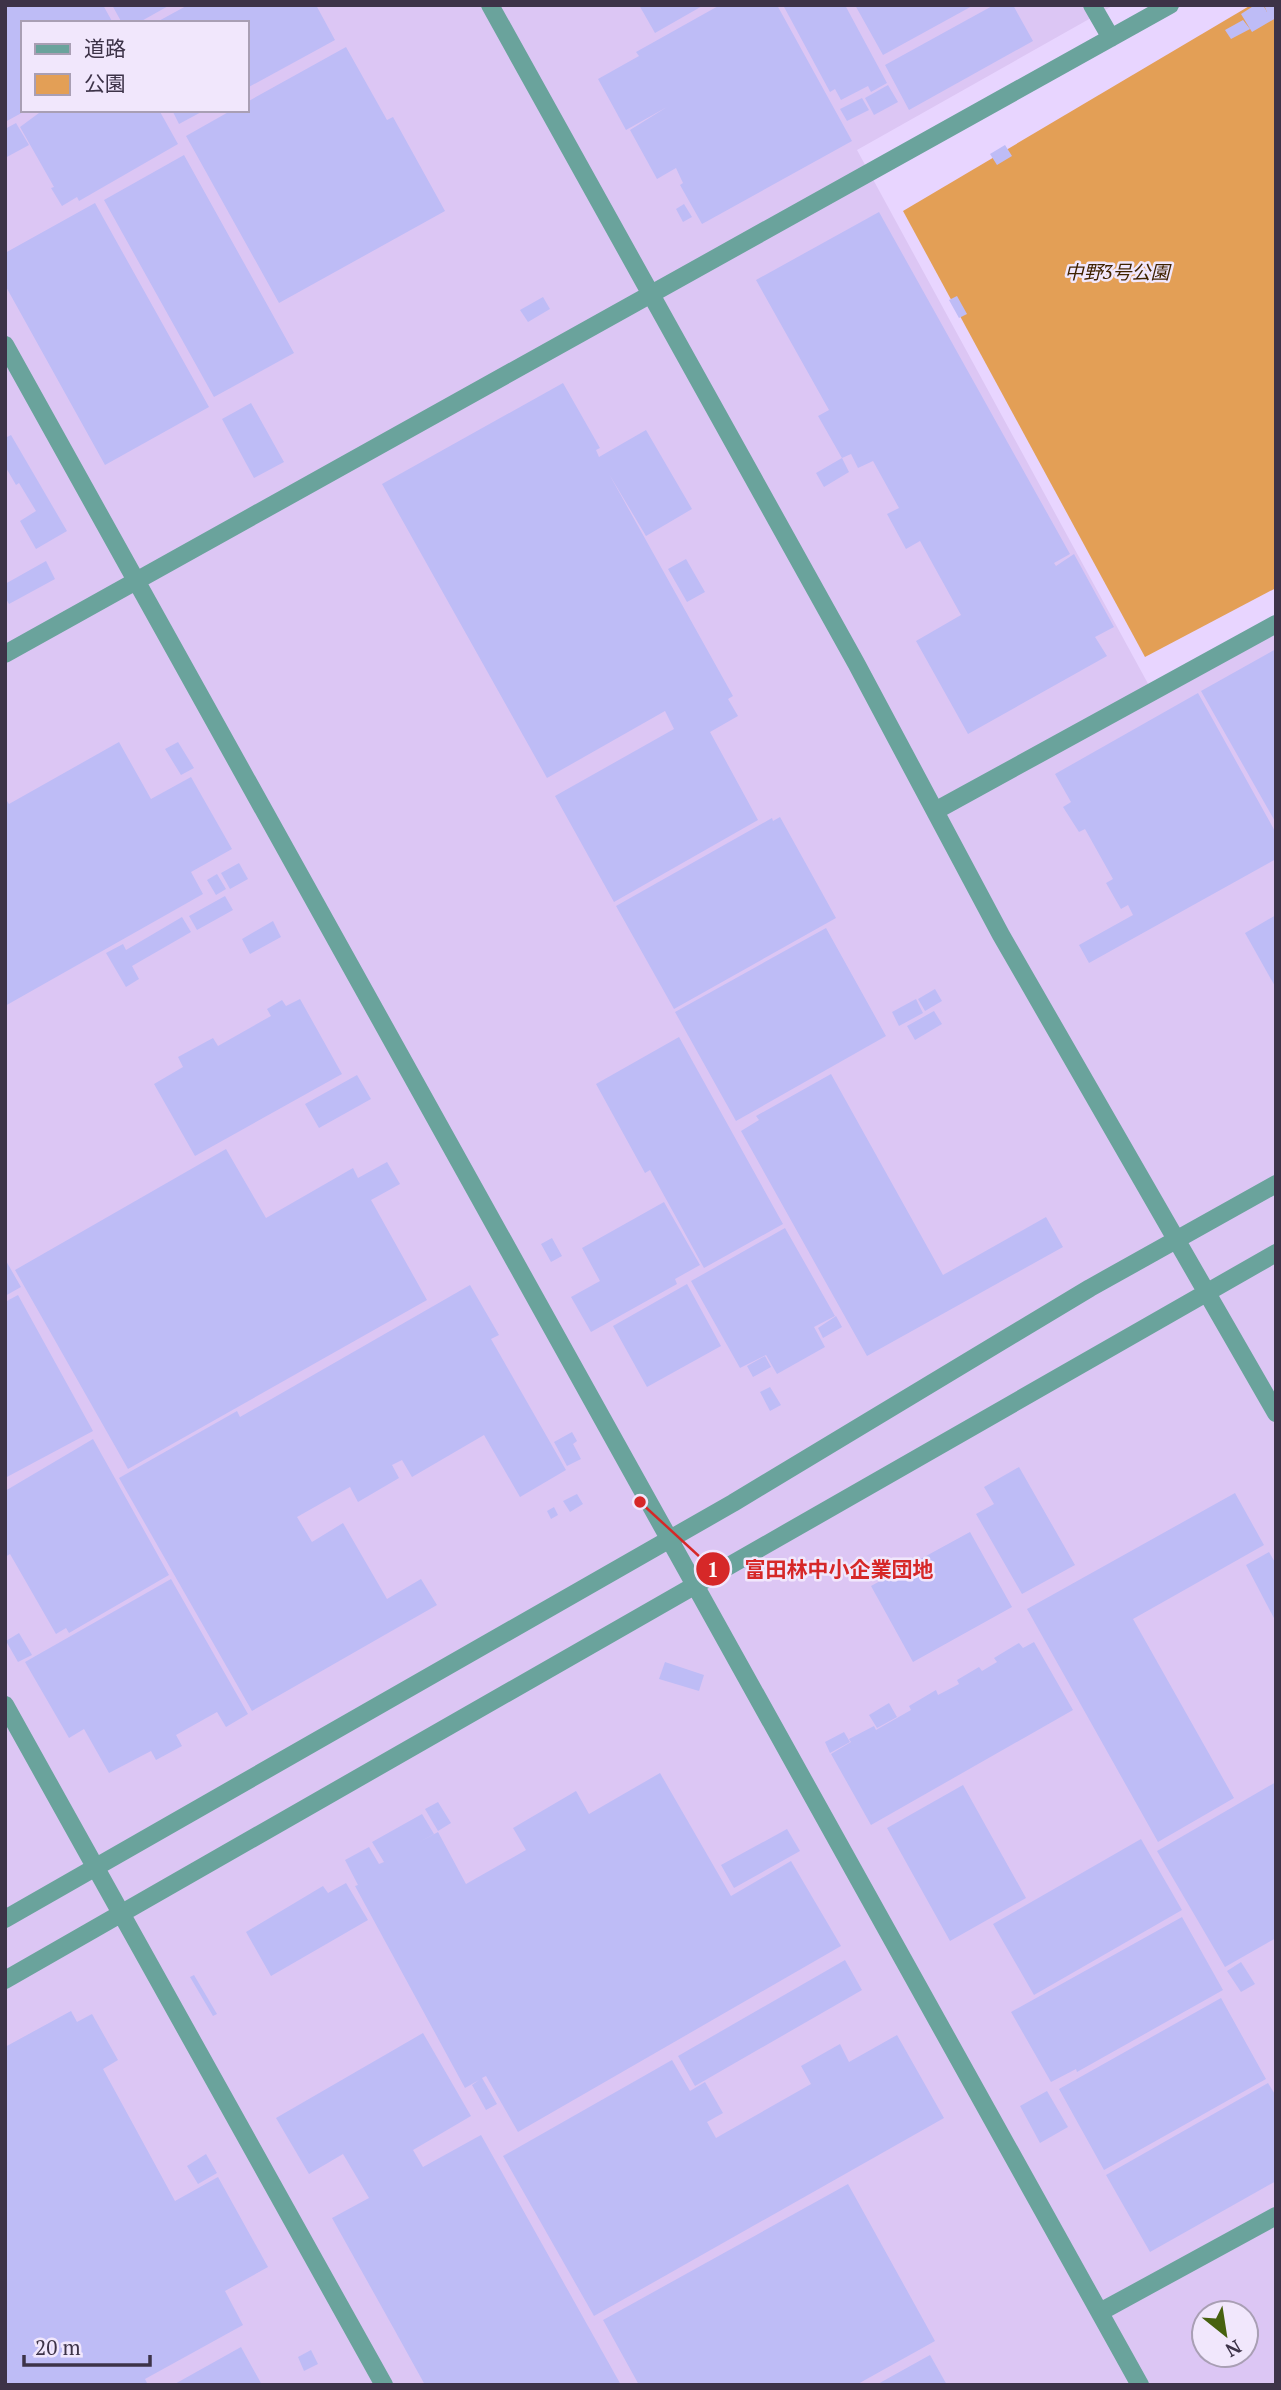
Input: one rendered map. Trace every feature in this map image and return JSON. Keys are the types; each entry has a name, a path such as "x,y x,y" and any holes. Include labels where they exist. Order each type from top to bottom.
{"street":[{"path":"490,5 849,651 1001,935 1276,1413"},
{"path":"1092,5 1111,38"},
{"path":"5,654 1170,5"},
{"path":"5,345 1140,2385"},
{"path":"935,811 1276,624"},
{"path":"5,1919 670,1539 1090,1288 1276,1184"},
{"path":"5,1980 1276,1253"},
{"path":"5,1705 384,2385"},
{"path":"1100,2312 1276,2216"}],"shaded area":[{"path":"5,5 1114,5 857,150 1152,691 1276,627 1276,2385 5,2385"}],"green space":[{"name":"中野3号公園","path":"1251,5 1276,5 1276,588 1145,657 903,211"}],"building":[{"path":"5,5 103,5 112,21 21,21 21,112 23,112 5,122"},
{"path":"112,5 170,5 142,21 121,21"},
{"path":"188,5 316,5 335,40 248,87 248,21 159,21"},
{"path":"639,5 704,5 655,33"},
{"path":"720,5 777,5 852,141 702,224 680,185 683,183 676,168 657,179 630,130 667,107 626,130 598,79 639,56 636,52"},
{"path":"783,5 845,5 887,83 871,92 868,86 841,100 835,89 830,92"},
{"path":"855,5 974,5 883,55"},
{"path":"994,5 1013,5 1033,41 909,110 885,65"},
{"path":"1255,5 1263,5 1267,12 1264,5 1276,5 1276,18 1252,32 1241,14"},
{"path":"1243,20 1250,29 1231,39 1225,30"},
{"path":"346,47 387,120 393,117 445,211 279,303 186,136 228,112 248,112 248,101"},
{"path":"888,85 898,102 874,115 865,98"},
{"path":"862,98 869,110 847,121 840,109"},
{"path":"40,112 160,112 178,144 79,201 77,197 62,206 20,127"},
{"path":"173,112 201,112 179,124"},
{"path":"16,123 29,145 5,158 5,129"},
{"path":"1005,145 1012,156 997,165 990,154"},
{"path":"184,155 294,353 214,397 104,200"},
{"path":"95,203 209,407 105,465 5,285 5,253"},
{"path":"684,204 692,217 683,222 676,209"},
{"path":"879,212 1070,554 1054,563 1056,566 1074,554 1114,627 1095,637 1107,656 968,734 916,641 961,615 920,541 906,549 887,514 899,508 873,461 858,468 851,454 842,458 818,416 829,410 756,280"},
{"path":"957,296 967,314 959,318 949,300"},
{"path":"543,297 550,309 528,322 520,310"},
{"path":"563,383 600,448 596,450 599,457 646,430 692,509 646,536 609,474 733,696 728,699 738,716 710,732 758,820 614,902 555,796 674,729 665,711 547,778 382,484"},
{"path":"251,403 284,462 254,478 222,419"},
{"path":"11,435 67,531 36,549 20,521 36,511 5,466 5,438"},
{"path":"842,458 849,472 824,487 816,473"},
{"path":"686,559 705,592 687,602 668,569"},
{"path":"46,561 55,579 9,604 5,597 5,584"},
{"path":"1276,649 1276,823 1201,691"},
{"path":"1198,693 1276,833 1276,859 1089,963 1079,945 1133,915 1128,905 1121,909 1106,883 1113,879 1085,829 1079,832 1063,807 1071,802 1055,774"},
{"path":"119,742 151,799 191,777 232,849 191,872 203,894 5,1006 5,798 9,804"},
{"path":"178,742 194,768 181,775 165,749"},
{"path":"780,817 836,918 674,1009 616,906 772,818 773,821"},
{"path":"239,863 248,879 230,889 221,873"},
{"path":"217,874 226,889 216,895 207,880"},
{"path":"225,896 233,910 197,930 189,916"},
{"path":"1276,915 1276,988 1245,933"},
{"path":"182,917 191,932 132,966 139,979 126,987 106,953 123,944 126,950"},
{"path":"273,921 281,937 250,954 242,939"},
{"path":"826,928 886,1036 736,1121 675,1012"},
{"path":"935,989 942,1001 925,1011 918,999"},
{"path":"300,999 342,1074 195,1156 154,1084 183,1067 178,1057 213,1038 218,1046 271,1016 267,1009 282,1000 286,1006"},
{"path":"916,999 923,1013 899,1026 892,1012"},
{"path":"934,1011 942,1024 915,1040 907,1026"},
{"path":"679,1037 783,1224 704,1268 650,1170 645,1173 596,1084"},
{"path":"831,1074 943,1275 1046,1217 1063,1247 867,1356 741,1131 759,1120 756,1116"},
{"path":"357,1075 371,1099 319,1128 305,1104"},
{"path":"226,1149 266,1218 353,1168 358,1178 387,1162 400,1184 371,1200 427,1300 128,1469 15,1270"},
{"path":"664,1202 700,1265 675,1279 677,1284 591,1332 571,1297 600,1281 582,1248"},
{"path":"785,1228 835,1316 814,1327 825,1347 777,1374 766,1355 740,1368 691,1281"},
{"path":"552,1238 562,1256 551,1262 541,1244"},
{"path":"5,1259 21,1287 5,1296"},
{"path":"687,1284 721,1346 647,1387 613,1326"},
{"path":"470,1285 499,1335 491,1339 566,1470 520,1497 484,1435 412,1477 402,1460 392,1465 399,1478 358,1502 350,1487 297,1517 312,1542 343,1523 387,1599 421,1579 437,1605 252,1711 119,1478 237,1411 240,1417"},
{"path":"18,1295 93,1431 5,1478 5,1302"},
{"path":"836,1316 842,1327 823,1338 818,1328"},
{"path":"765,1356 771,1367 753,1377 747,1366"},
{"path":"770,1387 781,1405 770,1411 760,1392"},
{"path":"572,1432 577,1441 573,1444 581,1459 567,1466 554,1442"},
{"path":"93,1439 169,1575 69,1633 66,1628 56,1634 10,1554 5,1557 5,1491"},
{"path":"1019,1467 1075,1565 1022,1594 976,1514 994,1504 984,1487"},
{"path":"1235,1493 1264,1545 1133,1619 1234,1798 1158,1842 1027,1609"},
{"path":"577,1494 583,1504 570,1512 563,1501"},
{"path":"554,1507 558,1515 551,1519 547,1511"},
{"path":"970,1532 1012,1607 913,1662 871,1586"},
{"path":"1269,1552 1276,1564 1276,1622 1246,1565"},
{"path":"171,1579 248,1714 226,1727 217,1712 176,1735 182,1746 156,1760 151,1751 109,1773 84,1729 69,1738 25,1662"},
{"path":"19,1633 32,1655 18,1662 6,1641"},
{"path":"1034,1642 1073,1710 871,1825 831,1754 851,1742 849,1739 874,1726 876,1730 911,1710 909,1706 936,1690 938,1695 959,1684 957,1680 979,1667 982,1671 997,1662 994,1658 1019,1643 1023,1648"},
{"path":"665,1662 704,1675 699,1691 659,1679"},
{"path":"889,1703 897,1717 877,1728 869,1715"},
{"path":"844,1732 850,1742 830,1753 825,1742"},
{"path":"660,1773 731,1896 791,1861 841,1946 518,2132 486,2076 482,2078 497,2104 486,2110 472,2085 479,2080 465,2088 355,1886 358,1885 345,1860 369,1847 379,1864 384,1862 372,1842 422,1814 434,1834 418,1843 438,1832 466,1884 526,1850 513,1828 576,1791 589,1814"},
{"path":"1276,1782 1276,1938 1225,1967 1157,1851"},
{"path":"963,1785 1026,1898 950,1941 887,1828"},
{"path":"438,1802 451,1823 438,1831 425,1809"},
{"path":"787,1829 800,1851 734,1888 721,1865"},
{"path":"1141,1839 1182,1910 1034,1995 993,1924"},
{"path":"346,1883 368,1920 271,1976 246,1932 323,1886 328,1893"},
{"path":"1182,1917 1223,1990 1077,2072 1076,2069 1051,2082 1011,2012"},
{"path":"845,1960 862,1990 695,2086 678,2056"},
{"path":"1241,1962 1255,1984 1241,1992 1227,1971"},
{"path":"194,1975 217,2014 213,2016 190,1977"},
{"path":"1221,1998 1266,2079 1104,2170 1059,2089"},
{"path":"71,2011 77,2022 92,2014 118,2060 103,2069 175,2201 218,2177 268,2267 225,2291 243,2325 145,2379 148,2385 5,2385 5,2047"},
{"path":"423,2033 471,2116 413,2150 423,2167 481,2135 621,2385 425,2385 332,2218 369,2198 343,2154 309,2174 276,2118"},
{"path":"897,2035 944,2118 594,2316 503,2156 672,2060 690,2091 705,2082 723,2113 707,2122 716,2138 811,2084 801,2066 840,2044 849,2062"},
{"path":"1268,2083 1276,2096 1276,2181 1150,2252 1106,2175"},
{"path":"1047,2091 1068,2127 1040,2143 1020,2106"},
{"path":"206,2154 217,2173 198,2184 187,2166"},
{"path":"848,2184 935,2341 856,2385 639,2385 603,2320"},
{"path":"241,2347 262,2385 173,2385"},
{"path":"311,2350 318,2364 304,2371 298,2357"},
{"path":"930,2355 947,2385 876,2385"}],"place":[{"name":"富田林中小企業団地","path":"640,1502"}]}
